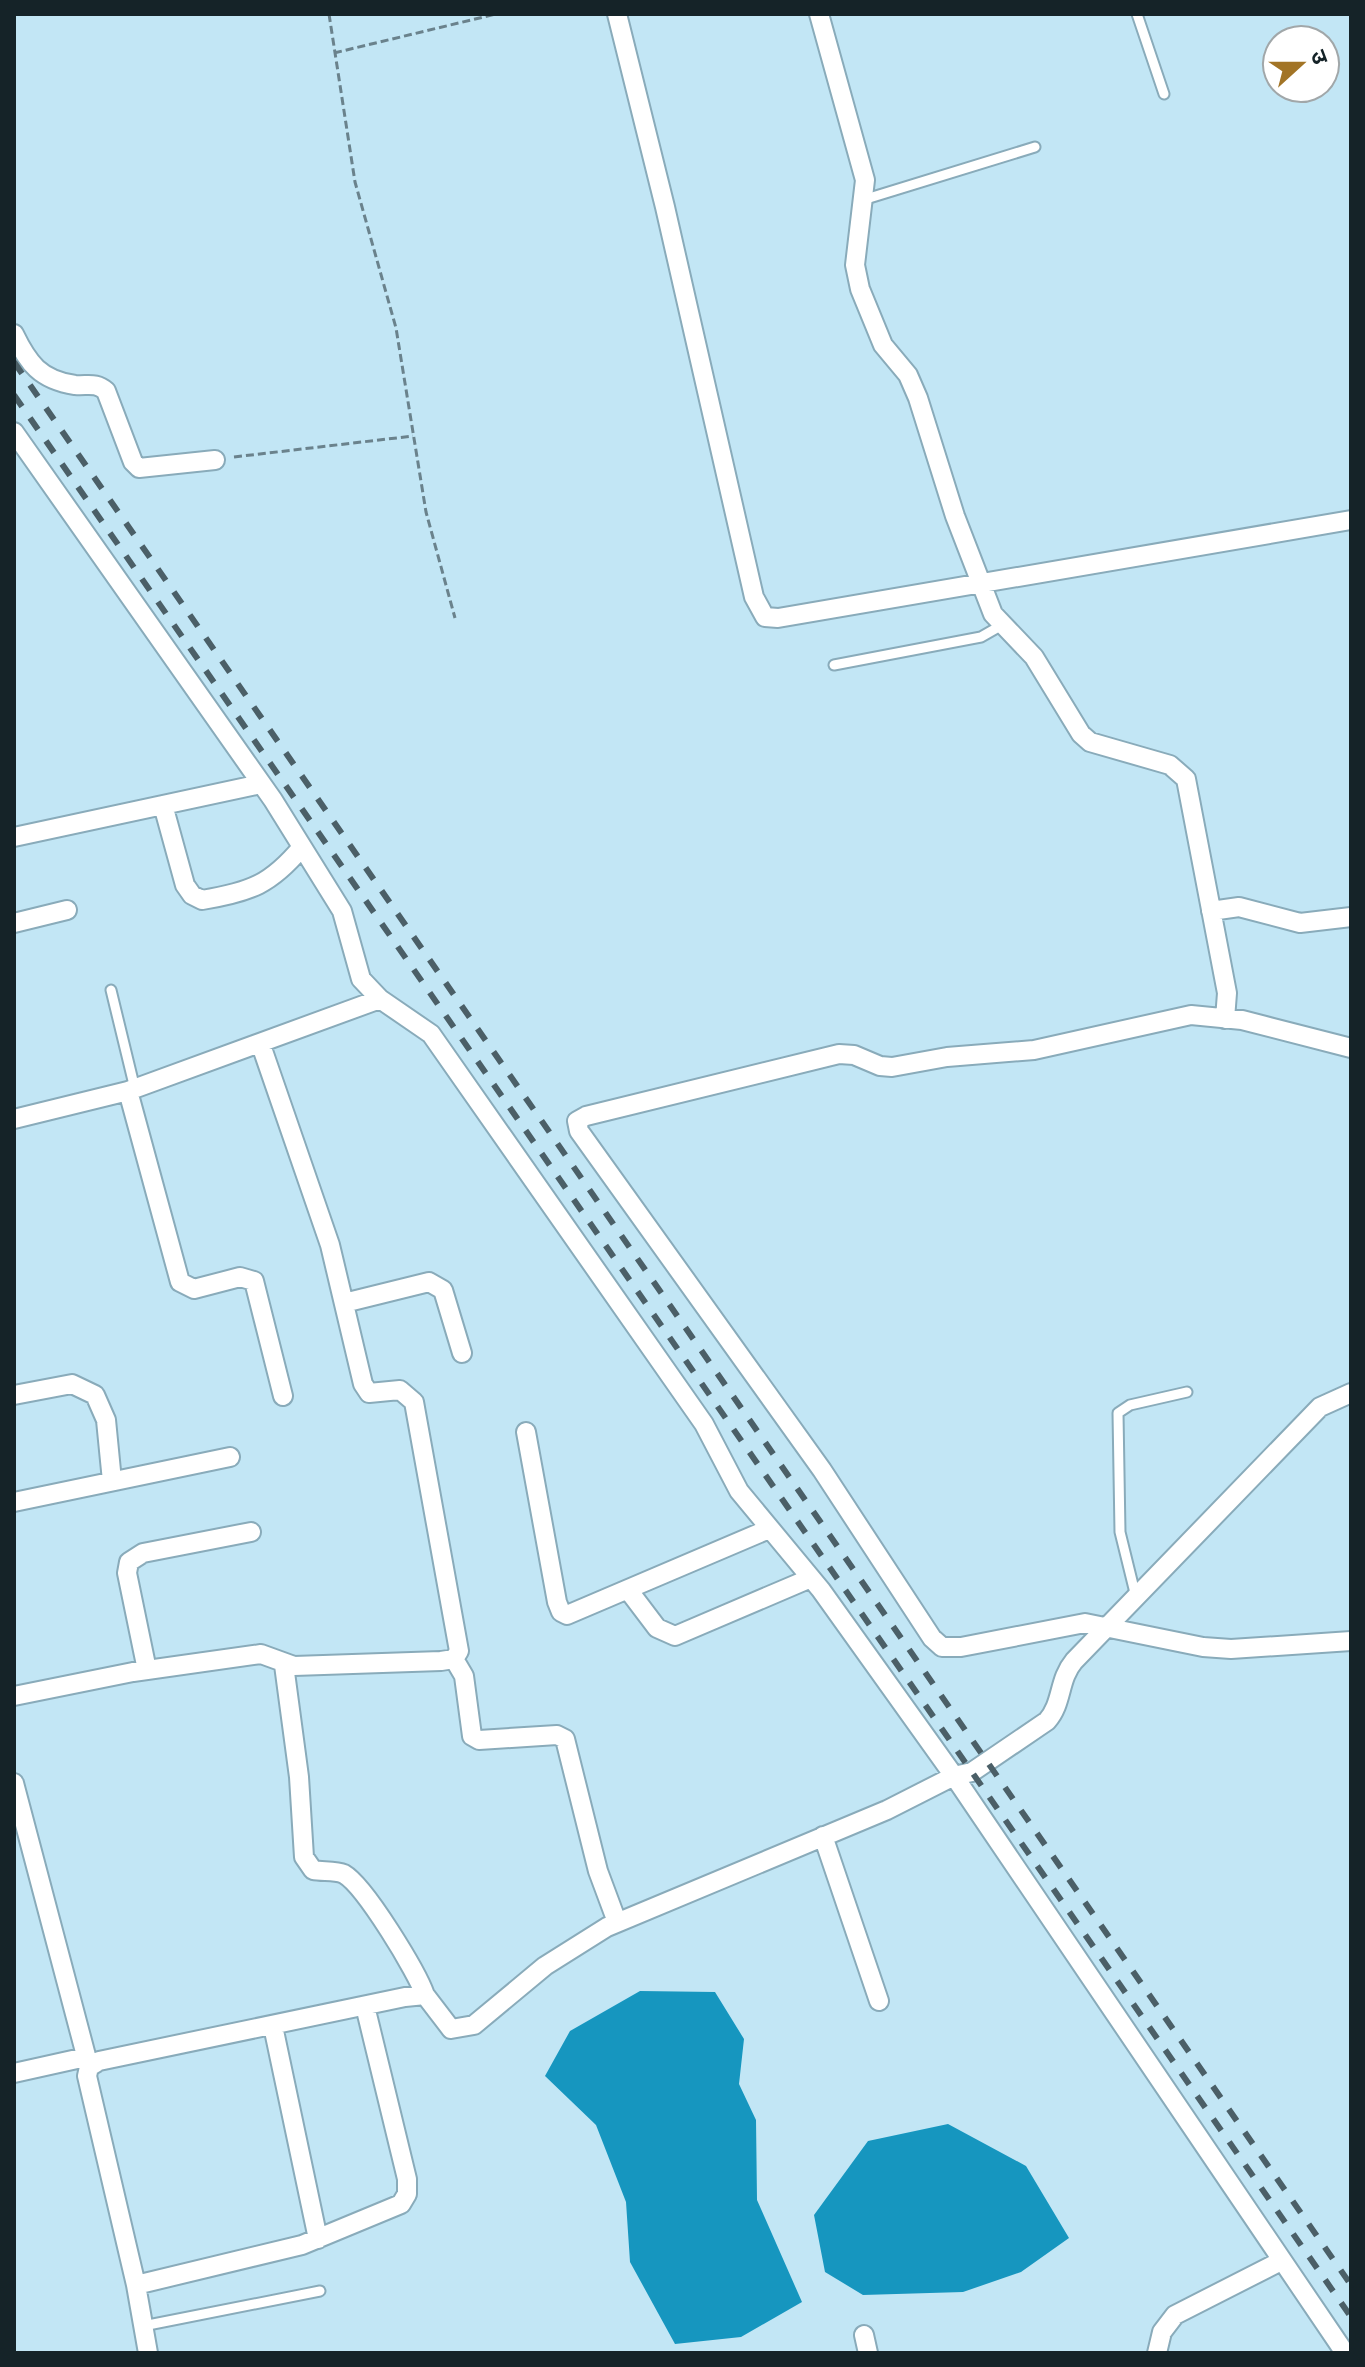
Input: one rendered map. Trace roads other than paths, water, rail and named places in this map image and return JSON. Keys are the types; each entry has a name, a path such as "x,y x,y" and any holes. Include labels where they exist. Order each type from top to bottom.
{"street":[{"path":"617,14 758,609 765,617 778,618 1351,520"},
{"path":"819,14 865,180 866,199 855,265 860,289 883,345 908,375 918,398 979,582 1002,625 1034,657 1081,734 1090,742 1180,771 1190,789 1227,993 1225,1019"},
{"path":"14,334 25,358 39,372 74,385 100,386 106,391 133,462 139,468 215,460"},
{"path":"14,432 22,455 261,784 302,847 348,923 361,979 380,999 431,1034 704,1424 739,1491 811,1578 954,1776 1345,2353"},
{"path":"14,837 261,784"},
{"path":"163,805 185,885 192,895 202,900 267,882 278,875 302,847"},
{"path":"1211,911 1239,907 1300,923 1351,917"},
{"path":"14,923 67,910"},
{"path":"14,1119 131,1090 380,999"},
{"path":"1351,1048 1225,1019 1178,1016 1034,1050 947,1057 892,1067 880,1066 854,1055 839,1054 586,1116 577,1121 579,1131 822,1470 932,1638 949,1649 1072,1623 1108,1626 1190,1645 1231,1649 1351,1641"},
{"path":"261,1045 330,1245 363,1384 369,1393 400,1390 409,1394 414,1402 459,1638 459,1651 454,1659"},
{"path":"131,1090 180,1282 186,1289 194,1289 240,1277 254,1281 283,1396"},
{"path":"344,1303 429,1282 436,1283 443,1290 462,1353"},
{"path":"14,1395 72,1384 95,1395 106,1420 112,1481"},
{"path":"284,1665 299,1777 304,1857 313,1870 334,1872 351,1881 409,1960 425,1995 451,2029 474,2025 545,1966 617,1922 823,1836 954,1776 972,1772 1047,1721 1056,1711 1064,1673 1320,1407 1351,1393"},
{"path":"526,1432 561,1612 575,1614 769,1529"},
{"path":"14,1502 230,1457"},
{"path":"147,1670 127,1573 129,1562 143,1553 251,1532"},
{"path":"629,1591 657,1628 675,1636 811,1578"},
{"path":"14,1696 147,1670 261,1654 284,1665 454,1659"},
{"path":"454,1659 464,1676 472,1736 479,1740 557,1735 565,1739 598,1871 617,1922"},
{"path":"14,1783 88,2062 87,2076 136,2285 148,2353"},
{"path":"823,1836 879,2001"},
{"path":"14,2073 99,2061 425,1995"},
{"path":"136,2285 318,2239 392,2210 407,2194 407,2179 365,2006"},
{"path":"273,2026 318,2239"},
{"path":"1157,2353 1162,2332 1175,2315 1281,2261"}],"lane":[{"path":"1137,14 1164,94"},
{"path":"866,199 1035,147"},
{"path":"834,665 981,637 1002,625"},
{"path":"111,990 131,1090"},
{"path":"1136,1597 1120,1532 1118,1413 1130,1405 1187,1392"},
{"path":"143,2326 320,2291"}],"water":[{"path":"640,1991 715,1992 744,2039 739,2084 756,2120 757,2200 802,2302 741,2337 675,2344 630,2262 626,2202 596,2125 545,2076 570,2031"},
{"path":"948,2124 1026,2166 1069,2238 1021,2272 963,2292 863,2295 825,2272 814,2215 868,2141"}],"railway":[{"path":"14,362 1351,2285"},
{"path":"14,395 1351,2317"}]}
